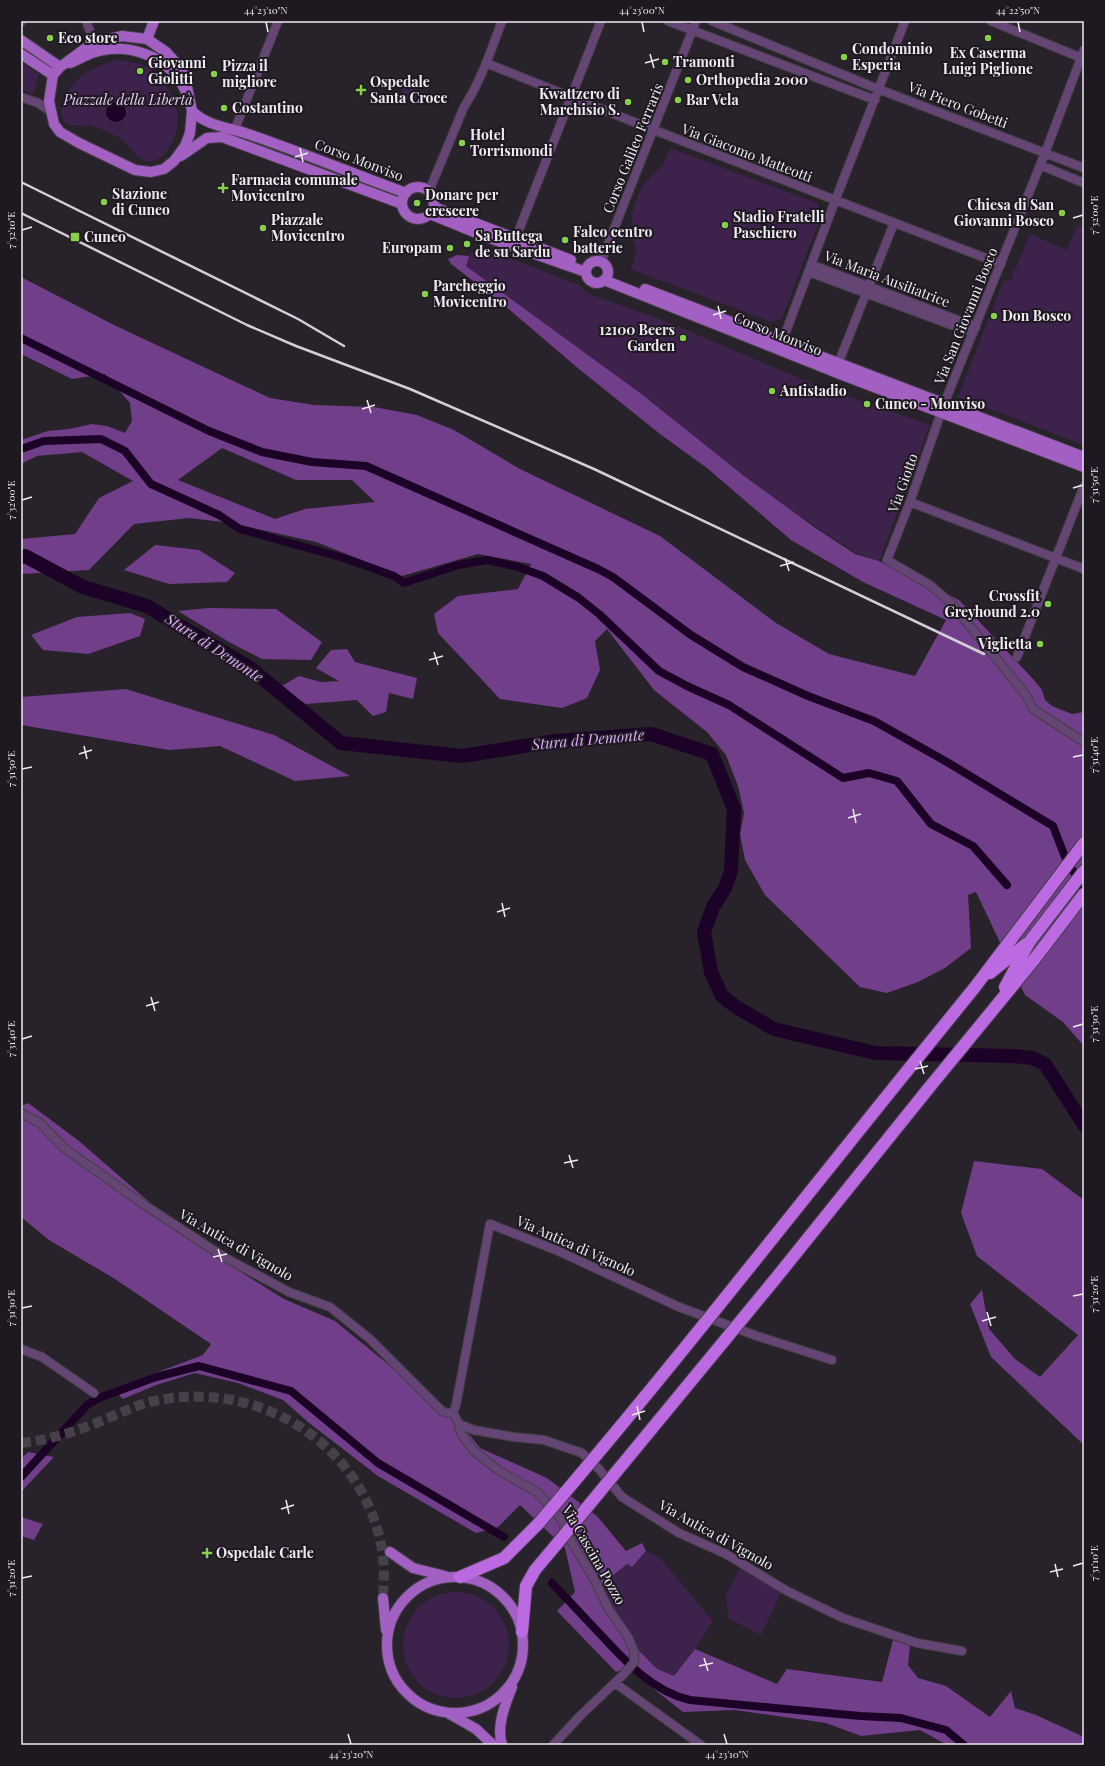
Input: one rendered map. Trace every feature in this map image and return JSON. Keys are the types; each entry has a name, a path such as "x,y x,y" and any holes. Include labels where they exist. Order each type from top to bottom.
{"highway":[{"path":"454,1577 504,1558 539,1523 582,1474 975,987 1084,843"},
{"path":"990,1013 1030,941 1084,871"},
{"path":"522,1632 526,1586 535,1570 776,1278 1033,961 1084,894"},
{"path":"975,987 1030,941"}],"main road":[{"path":"147,39 154,21"},
{"path":"122,36 147,39 166,52 179,66 185,77 191,107 190,133 185,146 174,161 164,169 151,172 136,170 79,143 60,132 54,124 49,101 53,75 60,66 94,42 122,36"},
{"path":"21,40 60,66"},
{"path":"60,66 93,53 108,50 134,50 154,58 172,71 185,89 191,107"},
{"path":"21,54 53,75"},
{"name":"Corso Monviso","path":"191,107 197,116 208,121 235,129 406,193"},
{"name":"Corso Monviso","path":"174,161 207,138 222,136 402,204"},
{"path":"417,187 429,191 434,199 432,211 423,218 412,218 405,212 402,204 406,193 417,187"},
{"path":"432,211 515,240 587,269 591,281 598,283 606,277 606,267 601,262 595,261 587,269"},
{"path":"432,211 484,236 587,269"},
{"name":"Corso Monviso","path":"606,277 782,342 838,364 943,409"},
{"name":"Corso Monviso","path":"606,277 943,409"},
{"path":"943,409 1084,457"},
{"path":"943,409 1084,466"},
{"path":"390,1552 413,1568 481,1582 500,1594 514,1611 522,1632 523,1655 503,1711 501,1726 502,1745"},
{"path":"387,1640 391,1621 400,1604 414,1591 430,1581 454,1577"},
{"path":"383,1598 388,1659 395,1678 407,1693 417,1702 429,1708 448,1713 476,1729 493,1745"},
{"path":"448,1713 469,1712 488,1705 504,1693 516,1677"}],"street":[{"path":"86,21 94,42"},
{"path":"235,129 278,21"},
{"path":"429,191 464,107 472,96 502,21"},
{"path":"515,240 601,21"},
{"path":"668,21 874,100"},
{"name":"Corso Galileo Ferraris","path":"601,262 696,21"},
{"name":"Via Piero Gobetti","path":"712,21 879,89 1084,168"},
{"path":"782,342 905,21"},
{"path":"995,22 1083,55"},
{"name":"Via San Giovanni Bosco","path":"943,409 1083,55"},
{"name":"Via Giacomo Matteotti","path":"486,63 835,201 1001,264"},
{"path":"21,97 38,103 50,111"},
{"path":"1040,165 1084,183"},
{"path":"838,364 894,223"},
{"name":"Via Maria Ausiliatrice","path":"810,269 975,330"},
{"name":"Via Giotto","path":"943,409 910,502 887,560 930,585 951,603 1026,695 1033,709 1084,742"},
{"path":"1018,657 1084,486"},
{"path":"910,502 1084,569"},
{"name":"Via Antica di Vignolo","path":"21,1113 40,1124 64,1148 143,1204 224,1257 289,1292 330,1307 370,1339 442,1411 448,1413 453,1413 456,1405 490,1224 556,1250 679,1307 757,1336 832,1360"},
{"path":"21,1349 42,1356 94,1393"},
{"path":"453,1413 459,1424"},
{"name":"Via Antica di Vignolo","path":"459,1424 474,1430 514,1437 544,1440 582,1453 599,1469 622,1497 680,1533 726,1554 787,1591 843,1618 917,1643 962,1651"},
{"name":"Via Cascina Pozzo","path":"459,1424 462,1435 473,1450 498,1470 537,1492 560,1517 608,1608 628,1637 634,1651 635,1659 625,1673 580,1716 554,1745"},
{"path":"615,1683 701,1745"}],"green space":[{"name":"Piazzale della Libertà","path":"118,60 137,63 145,66 157,74 163,80 174,101 177,110 176,132 168,150 157,160 143,160 118,137 95,126 70,125 64,121 62,117 62,108 72,85 92,70"},
{"path":"21,62 39,74 33,94 21,89"},
{"path":"404,84 424,91 419,104 400,97"},
{"name":"Stadio Fratelli Paschiero","path":"670,148 817,203 822,214 782,318 771,322 631,269 637,250 632,236 632,213 642,186 665,162"},
{"path":"1077,225 1084,227 1084,445 958,397 1003,282 1014,278 1011,271 1015,270 1030,234 1067,250"},
{"path":"486,249 579,285 589,294 660,319 816,385 930,425 879,561 856,553 789,509 592,358 466,266 470,253"},
{"path":"646,1551 659,1557 713,1621 695,1649 674,1676 657,1669 618,1629 596,1588 627,1563 632,1567"},
{"path":"741,1567 781,1593 761,1635 728,1618 726,1594"},
{"path":"456,1592 476,1596 493,1608 505,1625 509,1645 505,1665 493,1682 476,1694 456,1698 436,1694 419,1682 407,1665 403,1645 407,1625 419,1608 436,1596"}],"shaded area":[{"path":"112,102 120,102 126,108 126,116 120,122 112,122 106,116 106,108"},
{"path":"457,255 469,256 466,266 640,393 744,476 814,527 855,554 879,561 959,600 1033,679 1042,690 1045,700 1052,706 1072,714 1084,712 1084,1046 1063,1022 1025,995 976,892 968,895 971,948 945,968 918,982 887,993 860,987 765,895 745,860 740,834 744,813 738,786 726,755 707,732 654,690 607,629 595,641 600,670 587,698 562,708 500,699 438,633 434,614 458,596 518,589 531,564 478,554 402,576 316,542 231,523 189,518 134,524 89,570 21,574 21,539 75,534 99,498 133,481 82,452 37,456 21,464 21,440 48,431 69,429 92,424 107,426 125,433 132,421 130,403 105,374 72,379 21,354 21,277 116,326 270,398 314,405 374,407 417,415 454,430 520,469 660,536 776,623 829,654 915,676 946,620 863,582 791,540 707,468 660,434 579,369 498,300 451,264 448,259","holes":["222,448 296,480 352,480 375,502 305,509 275,519 178,480"]},
{"path":"155,545 199,550 235,573 227,582 169,584 124,570"},
{"path":"208,608 276,609 322,642 311,660 262,659 229,642 178,611"},
{"path":"130,613 145,619 140,636 88,654 43,650 31,635 77,617"},
{"path":"347,649 355,662 417,678 413,699 389,693 386,712 373,716 357,700 306,704 280,687 299,676 321,682 339,681 316,668 331,650"},
{"path":"126,689 274,735 350,776 295,781 220,746 169,750 21,725 21,697"},
{"path":"28,1103 79,1141 201,1247 284,1299 335,1321 460,1423 480,1448 547,1478 597,1516 626,1551 642,1543 646,1551 632,1567 627,1564 597,1588 618,1629 657,1669 674,1676 695,1649 777,1684 787,1669 882,1682 893,1640 910,1646 908,1665 918,1678 946,1686 990,1717 1011,1691 1015,1708 1036,1715 1084,1737 1084,1745 947,1745 920,1730 861,1736 826,1723 735,1710 683,1712 627,1668 616,1672 557,1611 575,1592 565,1548 520,1505 498,1527 476,1533 378,1476 308,1422 283,1400 238,1383 195,1373 156,1385 123,1399 113,1389 203,1355 211,1344 115,1279 49,1240 21,1217 21,1106"},
{"path":"974,1161 1042,1169 1084,1200 1084,1445 991,1357 970,1304 982,1290 989,1329 1015,1359 1040,1377 1078,1335 977,1256 961,1213"},
{"path":"28,1452 54,1457 21,1492 21,1459"},
{"path":"21,1517 43,1524 34,1540 21,1536"}],"waterway":[{"path":"21,338 209,431 262,452 312,462 366,466 598,569 613,577 691,635 743,667 808,696 874,721 947,762 1053,826 1065,857 1084,890"},
{"path":"21,449 44,441 101,439 125,451 151,484 219,515 240,529 347,559 394,576 404,583 458,565 487,560 518,567 543,576 579,598 599,614 659,671 687,686 729,705 843,778 869,773 897,781 931,824 973,846 1007,885"},
{"name":"Stura di Demonte","path":"21,557 25,556 83,587 147,606 250,668 341,743 462,756 556,741 651,734 712,754 734,809 731,871 725,888 713,907 704,932 711,972 722,996 736,1007 774,1029 875,1053 1013,1056 1032,1058 1045,1064 1084,1125"},
{"path":"21,1477 87,1405 99,1398 156,1377 199,1366 291,1391 378,1463 504,1537"},
{"path":"552,1583 630,1665 652,1683 677,1696 690,1700 860,1716 901,1718 946,1730 964,1745"}],"tunnel":[{"path":"21,1443 43,1440 65,1434 87,1427 139,1405 159,1400 196,1397 233,1400 268,1410 300,1427 328,1449 352,1476 370,1508 381,1544 384,1564 383,1598"}],"railway":[{"path":"21,182 298,319 344,346"},
{"path":"21,213 247,325 296,346 410,389 594,469 984,654"}],"place":[{"name":"Eco store","path":"50,38"},
{"name":"Ex Caserma Luigi Piglione","path":"988,38"},
{"name":"Condominio Esperia","path":"844,57"},
{"name":"Tramonti","path":"665,62"},
{"name":"Giovanni Giolitti","path":"140,71"},
{"name":"Pizza il migliore","path":"214,74"},
{"name":"Orthopedia 2000","path":"688,80"},
{"name":"Ospedale Santa Croce","path":"361,90"},
{"name":"Bar Vela","path":"678,100"},
{"name":"Kwattzero di Marchisio S.","path":"628,102"},
{"name":"Costantino","path":"224,108"},
{"name":"Hotel Torrismondi","path":"462,143"},
{"name":"Farmacia comunale Movicentro","path":"223,188"},
{"name":"Stazione di Cuneo","path":"104,202"},
{"name":"Donare per crescere","path":"417,203"},
{"name":"Chiesa di San Giovanni Bosco","path":"1062,213"},
{"name":"Stadio Fratelli Paschiero","path":"725,225"},
{"name":"Piazzale Movicentro","path":"263,228"},
{"name":"Cuneo","path":"75,237"},
{"name":"Falco centro batterie","path":"565,240"},
{"name":"Sa Buttega de su Sardu","path":"467,244"},
{"name":"Europam","path":"450,248"},
{"name":"Parcheggio Movicentro","path":"425,294"},
{"name":"Don Bosco","path":"994,316"},
{"name":"12100 Beers Garden","path":"683,338"},
{"name":"Antistadio","path":"772,391"},
{"name":"Cuneo - Monviso","path":"867,404"},
{"name":"Crossfit Greyhound 2.0","path":"1048,604"},
{"name":"Viglietta","path":"1040,644"},
{"name":"Ospedale Carle","path":"207,1553"}]}
